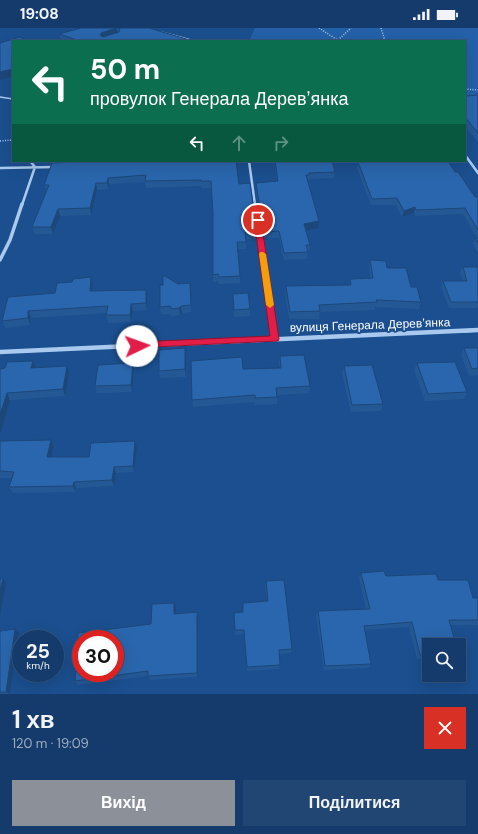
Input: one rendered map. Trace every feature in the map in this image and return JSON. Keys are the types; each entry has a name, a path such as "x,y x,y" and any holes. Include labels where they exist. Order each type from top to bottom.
{"street":[{"path":"466,156 478,173"},
{"path":"31,162 35,167"},
{"path":"249,162 275,339"},
{"path":"0,168 58,166"},
{"path":"0,260 10,240 35,167"},
{"name":"вулиця Генерала Деревʼянка","path":"0,352 478,330"}],"lane":[{"path":"161,32 191,40"},
{"path":"0,97 12,99"}],"path":[{"path":"319,28 337,40"},
{"path":"340,40 351,28"},
{"path":"381,28 384,40"},
{"path":"466,89 478,90"},
{"path":"0,140 12,140"}],"shaded area":[{"path":"255,28 478,28 478,96 466,96 466,40 249,40"}],"building":[{"path":"81,28 116,28 101,33 100,35 103,37 119,32 120,29 118,28 149,28 190,40 77,40 59,34"},
{"path":"20,37 25,40 12,40 12,69 0,72 0,43"},
{"path":"478,95 478,133 466,118 466,96"},
{"path":"236,162 239,184 250,183 257,232 245,232 246,242 237,242 240,276 219,277 218,274 213,275 213,214 211,181 145,181 146,175 108,178 107,183 96,183 90,208 58,209 51,227 32,227 49,185 44,185 52,163"},
{"path":"275,162 332,162 335,172 309,173 309,175 306,175 319,221 304,224 310,245 306,245 308,252 284,253 279,231 264,232 256,183 278,181"},
{"path":"358,162 449,162 455,172 458,172 475,197 478,197 478,230 465,208 416,210 415,207 404,211 397,198 372,199"},
{"path":"370,260 386,261 387,268 406,268 411,287 417,287 421,302 376,300 377,302 319,305 320,311 290,312 286,286 351,285 350,279 373,278"},
{"path":"463,267 478,267 478,302 451,302 443,281 467,281"},
{"path":"163,275 178,284 190,283 191,305 172,309 170,306 160,307 160,285 163,285"},
{"path":"91,277 90,291 146,290 146,303 131,304 130,315 106,315 108,306 28,311 28,318 2,321 8,297 55,293 57,283 72,282 73,279"},
{"path":"248,293 250,309 234,310 233,294"},
{"path":"185,348 185,369 159,371 159,350"},
{"path":"464,348 478,348 478,368 472,369"},
{"path":"304,355 310,386 276,388 277,397 255,398 255,395 192,400 191,361 242,357 243,369 281,368 280,356"},
{"path":"33,361 31,368 67,366 63,389 7,393 0,415 0,369 5,368 7,362"},
{"path":"455,362 467,392 428,394 417,363"},
{"path":"133,363 131,385 95,386 98,365"},
{"path":"372,365 383,404 352,405 344,366"},
{"path":"51,440 47,457 89,457 91,443 135,441 133,466 114,467 112,480 74,482 73,486 9,487 14,472 0,471 0,441"},
{"path":"384,571 386,576 436,574 438,580 468,580 473,598 478,598 478,620 449,620 454,638 422,638 422,655 420,655 412,622 364,626 371,664 325,666 318,611 370,609 361,573"},
{"path":"0,579 3,579 0,591"},
{"path":"284,580 292,649 279,650 280,665 247,667 244,630 235,630 234,613 243,612 243,603 268,601 266,581"},
{"path":"174,603 174,614 197,612 197,673 148,676 148,671 124,674 124,630 102,630 151,624 152,604"},
{"path":"15,629 12,630 12,650 6,692 0,692 0,631"}],"slow traffic":[{"path":"263,254 270,305"}],"route":[{"path":"137,346 275,339 258,220"}]}
